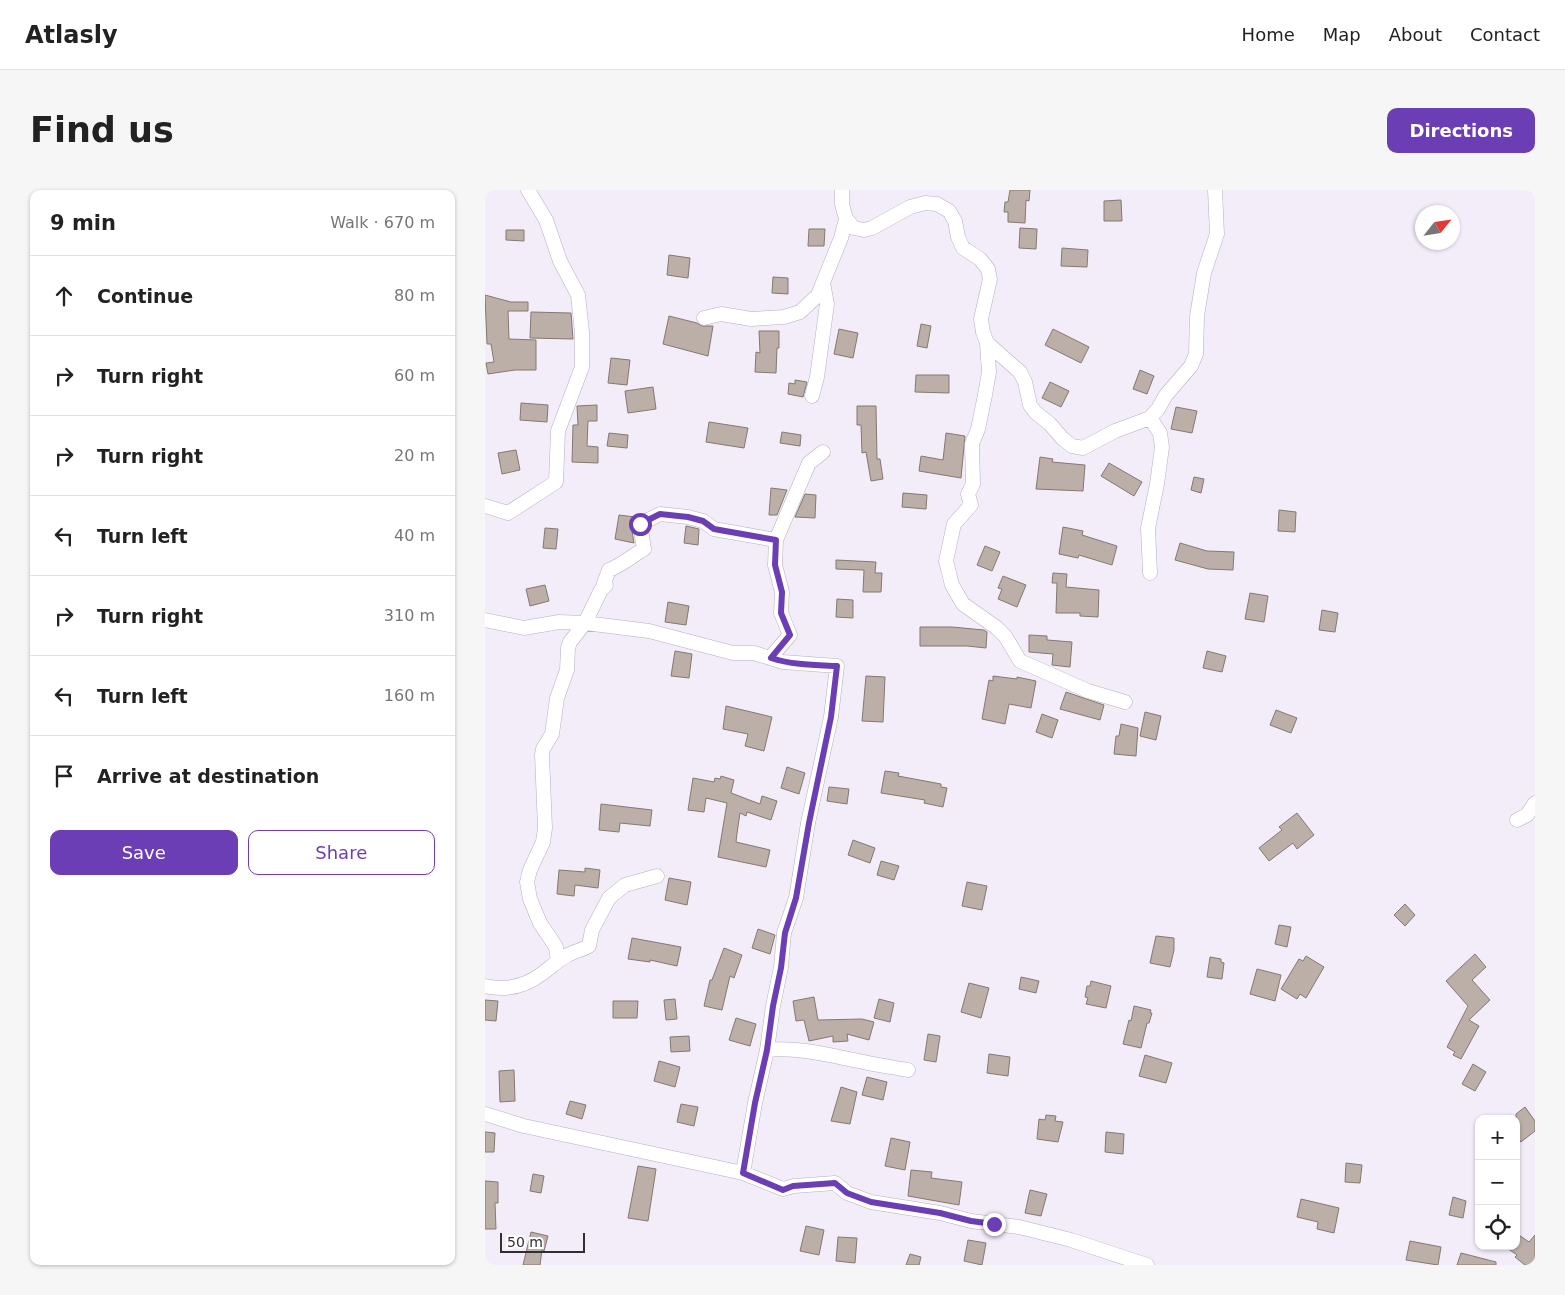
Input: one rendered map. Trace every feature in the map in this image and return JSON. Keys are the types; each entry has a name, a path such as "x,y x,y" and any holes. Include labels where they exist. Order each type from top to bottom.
{"street":[{"path":"485,506 508,513 556,482 558,431 582,367 582,332 578,295 560,261 546,220 528,190"},
{"path":"842,190 842,204 846,219 854,228 863,230 872,228 910,207 925,203 937,204 949,211 955,221 958,237 963,248 980,259 988,269 990,279 981,319 987,343 989,372 978,429 972,444 973,484 968,494 971,505 954,524 946,561 952,585 963,604 997,628 1005,636 1020,661 1088,691 1125,702"},
{"path":"987,343 1020,372 1035,412 1072,446 1083,448 1089,446 1115,431 1150,418 1166,395 1191,366 1196,354 1197,316 1204,274 1217,234 1215,190"},
{"path":"704,318 721,314 751,319 784,317 800,312 818,295 841,238 846,219"},
{"path":"812,396 817,377 827,304 823,283"},
{"path":"989,372 1003,358"},
{"path":"1150,418 1160,433 1162,447 1148,528 1151,573"},
{"path":"771,658 790,635 781,613 782,592 775,565 776,540 809,463 823,452"},
{"path":"558,961 555,947 540,923 530,899 527,882 530,870 543,842 545,828 541,755 553,729 557,698 567,670 570,642 585,623 601,590 606,585 604,584 609,570 621,565 644,549 640,524 660,514 688,517 703,521 714,529 776,540"},
{"path":"485,620 524,628 559,622 585,623 649,631 733,652 754,653 783,662 837,666 831,717 796,898 785,933 767,1050 755,1103 743,1173"},
{"path":"1517,820 1527,815 1535,803"},
{"path":"485,986 515,988 541,974 569,954 589,946 592,930 609,898 625,885 657,876"},
{"path":"767,1050 785,1048 820,1052 908,1070"},
{"path":"485,1114 524,1126 743,1173 783,1190 793,1186 835,1183 847,1193 871,1202 940,1213 971,1221 1019,1227 1071,1240 1147,1265"}],"building":[{"path":"1010,190 1030,190 1029,201 1026,200 1025,223 1008,222 1008,212 1004,212 1005,202 1008,202"},
{"path":"1121,200 1122,221 1104,221 1104,201"},
{"path":"1020,228 1037,229 1036,249 1019,248"},
{"path":"809,229 825,229 824,246 808,246"},
{"path":"506,230 524,230 524,241 506,240"},
{"path":"1062,248 1088,250 1087,267 1061,266"},
{"path":"669,255 690,258 688,278 667,275"},
{"path":"773,277 788,278 788,294 772,293"},
{"path":"485,295 511,302 528,302 528,311 508,311 509,339 536,340 536,370 515,370 488,374 486,363 494,362 491,344 487,344"},
{"path":"531,312 571,313 573,339 530,338"},
{"path":"669,316 702,326 713,326 708,356 663,344"},
{"path":"921,324 931,326 927,348 917,346"},
{"path":"839,329 858,333 853,358 834,354"},
{"path":"1053,329 1089,347 1081,363 1045,345"},
{"path":"759,331 779,331 776,373 755,372 756,352 760,353"},
{"path":"611,358 630,360 627,385 608,383"},
{"path":"1140,370 1154,376 1147,394 1133,389"},
{"path":"916,375 949,375 949,393 915,392"},
{"path":"795,380 807,382 803,397 788,394 789,383 795,384"},
{"path":"1050,382 1069,391 1061,407 1042,398"},
{"path":"653,387 656,409 628,413 625,391"},
{"path":"521,403 548,405 547,422 520,420"},
{"path":"597,405 597,421 588,421 587,446 598,447 598,463 572,462 573,425 578,425 577,406"},
{"path":"857,406 876,406 877,459 880,459 883,479 871,481 866,452 862,453 861,425 857,425"},
{"path":"1176,407 1197,411 1192,433 1171,429"},
{"path":"709,422 748,428 744,448 706,442"},
{"path":"782,432 801,435 800,446 780,443"},
{"path":"609,433 628,435 627,448 607,446"},
{"path":"946,433 965,436 961,478 919,471 921,456 943,460"},
{"path":"516,450 520,470 502,474 498,453"},
{"path":"1040,457 1053,459 1052,462 1085,465 1083,491 1036,489"},
{"path":"1109,463 1142,482 1134,496 1101,476"},
{"path":"1194,477 1204,479 1201,493 1191,490"},
{"path":"771,488 787,490 777,515 769,515"},
{"path":"903,493 927,495 926,509 902,507"},
{"path":"805,494 816,495 815,518 795,517"},
{"path":"1279,510 1296,512 1295,532 1278,531"},
{"path":"619,515 635,517 631,525 634,543 615,539"},
{"path":"686,526 699,529 698,545 684,543"},
{"path":"1063,527 1083,531 1082,535 1117,546 1112,565 1079,555 1078,558 1059,554"},
{"path":"545,528 558,529 556,549 543,548"},
{"path":"1180,543 1207,551 1234,552 1233,570 1208,569 1175,560"},
{"path":"985,546 1000,552 992,571 977,565"},
{"path":"836,560 876,562 875,573 882,573 881,592 863,592 864,570 836,569"},
{"path":"1053,573 1067,574 1066,587 1099,590 1098,617 1080,616 1080,613 1056,613 1057,583 1052,583"},
{"path":"1003,576 1026,585 1017,607 998,599 1002,589 998,588"},
{"path":"545,585 549,601 530,606 526,589"},
{"path":"1250,593 1268,596 1264,622 1245,619"},
{"path":"837,599 853,600 853,618 836,617"},
{"path":"668,602 689,606 686,625 665,622"},
{"path":"1322,610 1338,613 1335,632 1319,630"},
{"path":"920,627 984,630 987,632 986,648 920,646"},
{"path":"1029,635 1047,636 1047,640 1072,642 1070,667 1052,665 1053,654 1029,652"},
{"path":"675,651 692,654 689,678 671,676"},
{"path":"1207,651 1226,656 1222,672 1203,668"},
{"path":"866,676 885,677 883,722 862,721"},
{"path":"993,676 1017,679 1017,677 1036,681 1031,708 1009,704 1005,724 982,719 989,680 993,681"},
{"path":"1066,692 1104,705 1100,720 1060,709"},
{"path":"726,706 772,717 764,751 745,746 748,734 723,729"},
{"path":"1276,710 1297,718 1291,733 1270,725"},
{"path":"1145,712 1161,716 1156,740 1140,736"},
{"path":"1042,714 1058,720 1052,738 1036,732"},
{"path":"1121,724 1138,728 1136,756 1114,754 1116,736 1119,736"},
{"path":"787,767 805,773 799,794 781,788"},
{"path":"885,771 899,773 898,776 941,784 941,787 947,788 943,807 924,803 925,800 881,793"},
{"path":"721,776 734,780 731,793 760,804 762,796 777,801 771,820 747,812 746,816 740,813 736,842 770,850 766,867 718,857 727,803 706,798 704,812 688,810 693,778 714,782 715,778 720,779"},
{"path":"829,787 849,789 847,804 827,801"},
{"path":"601,804 652,810 650,826 620,823 619,832 599,830"},
{"path":"1297,813 1314,835 1297,849 1293,843 1269,861 1259,848 1282,830 1279,827"},
{"path":"853,840 875,848 870,863 848,855"},
{"path":"881,861 899,866 894,880 877,875"},
{"path":"585,868 600,870 598,888 575,885 574,896 557,894 559,870 585,872"},
{"path":"669,878 691,882 687,905 665,900"},
{"path":"967,882 987,886 982,910 962,906"},
{"path":"1405,904 1415,915 1405,926 1394,915"},
{"path":"1279,925 1291,927 1287,947 1275,944"},
{"path":"758,929 775,935 770,954 752,948"},
{"path":"1156,936 1174,938 1174,950 1170,967 1150,963"},
{"path":"632,938 681,947 677,966 650,960 650,962 628,959"},
{"path":"724,948 742,955 734,978 730,976 722,1010 704,1006 710,980 712,980"},
{"path":"1475,954 1486,967 1472,980 1490,1000 1469,1020 1479,1026 1461,1059 1453,1055 1455,1052 1447,1047 1468,1006 1446,981"},
{"path":"1306,956 1324,967 1306,998 1300,994 1297,999 1281,989 1299,959 1303,961"},
{"path":"1210,957 1221,959 1221,962 1224,963 1222,979 1207,977"},
{"path":"1257,969 1281,975 1275,1001 1250,994"},
{"path":"1021,977 1039,981 1036,993 1019,989"},
{"path":"1091,981 1111,986 1106,1008 1086,1004 1088,998 1085,997 1087,986 1090,986"},
{"path":"969,983 989,988 981,1018 961,1012"},
{"path":"814,997 818,1020 862,1019 874,1022 869,1040 847,1034 848,1041 833,1042 833,1036 809,1041 804,1020 796,1021 793,1001"},
{"path":"675,999 677,1019 666,1020 664,1000"},
{"path":"879,999 894,1003 890,1022 874,1018"},
{"path":"485,1000 498,1001 496,1021 485,1020"},
{"path":"613,1001 638,1001 637,1018 613,1018"},
{"path":"1134,1006 1151,1010 1150,1013 1152,1013 1149,1023 1147,1023 1141,1048 1123,1044"},
{"path":"736,1018 756,1024 750,1046 729,1040"},
{"path":"928,1034 940,1036 936,1062 924,1060"},
{"path":"689,1036 690,1051 671,1052 670,1037"},
{"path":"989,1054 1010,1057 1008,1076 987,1073"},
{"path":"1145,1055 1172,1063 1166,1083 1139,1076"},
{"path":"659,1061 680,1067 675,1087 654,1081"},
{"path":"1473,1064 1486,1072 1475,1091 1462,1084"},
{"path":"514,1070 515,1101 500,1102 499,1071"},
{"path":"867,1077 887,1082 883,1100 862,1095"},
{"path":"841,1087 857,1092 850,1124 831,1121"},
{"path":"570,1101 586,1105 582,1119 566,1114"},
{"path":"681,1104 698,1107 694,1126 677,1122"},
{"path":"1525,1107 1535,1121 1535,1131 1521,1142 1520,1115 1516,1114"},
{"path":"1046,1115 1056,1116 1055,1121 1063,1122 1058,1142 1037,1139 1039,1119 1045,1120"},
{"path":"485,1132 495,1133 494,1152 485,1152"},
{"path":"1106,1132 1124,1134 1123,1154 1105,1152"},
{"path":"891,1138 910,1142 905,1170 885,1166"},
{"path":"1346,1163 1362,1165 1360,1183 1345,1182"},
{"path":"638,1166 656,1169 648,1221 628,1218"},
{"path":"911,1170 932,1172 931,1178 962,1182 959,1205 908,1196"},
{"path":"533,1174 544,1176 541,1193 530,1191"},
{"path":"485,1181 498,1182 498,1203 495,1203 496,1229 485,1229"},
{"path":"1030,1190 1047,1194 1041,1216 1025,1213"},
{"path":"1453,1197 1466,1201 1463,1218 1449,1215"},
{"path":"1301,1199 1339,1208 1334,1233 1317,1229 1318,1222 1297,1217"},
{"path":"806,1226 824,1230 819,1255 800,1251"},
{"path":"531,1232 548,1236 544,1251 542,1250 540,1265 523,1265"},
{"path":"1535,1235 1535,1265 1525,1265 1515,1257 1517,1255 1510,1250 1520,1250 1520,1236 1529,1242"},
{"path":"838,1237 857,1238 855,1263 836,1261"},
{"path":"968,1240 986,1243 982,1265 964,1261"},
{"path":"1410,1241 1441,1247 1438,1265 1406,1260"},
{"path":"1461,1253 1496,1262 1496,1265 1457,1265"},
{"path":"910,1254 921,1257 919,1265 906,1265"}],"route":[{"path":"640,524 660,514 688,517 703,521 714,529 723,529 776,540 775,565 783,599 781,613 790,635 771,658 783,662 837,666 831,717 796,898 785,933 767,1050 755,1103 743,1173 783,1190 793,1186 835,1183 847,1193 871,1202 994,1224"}]}
